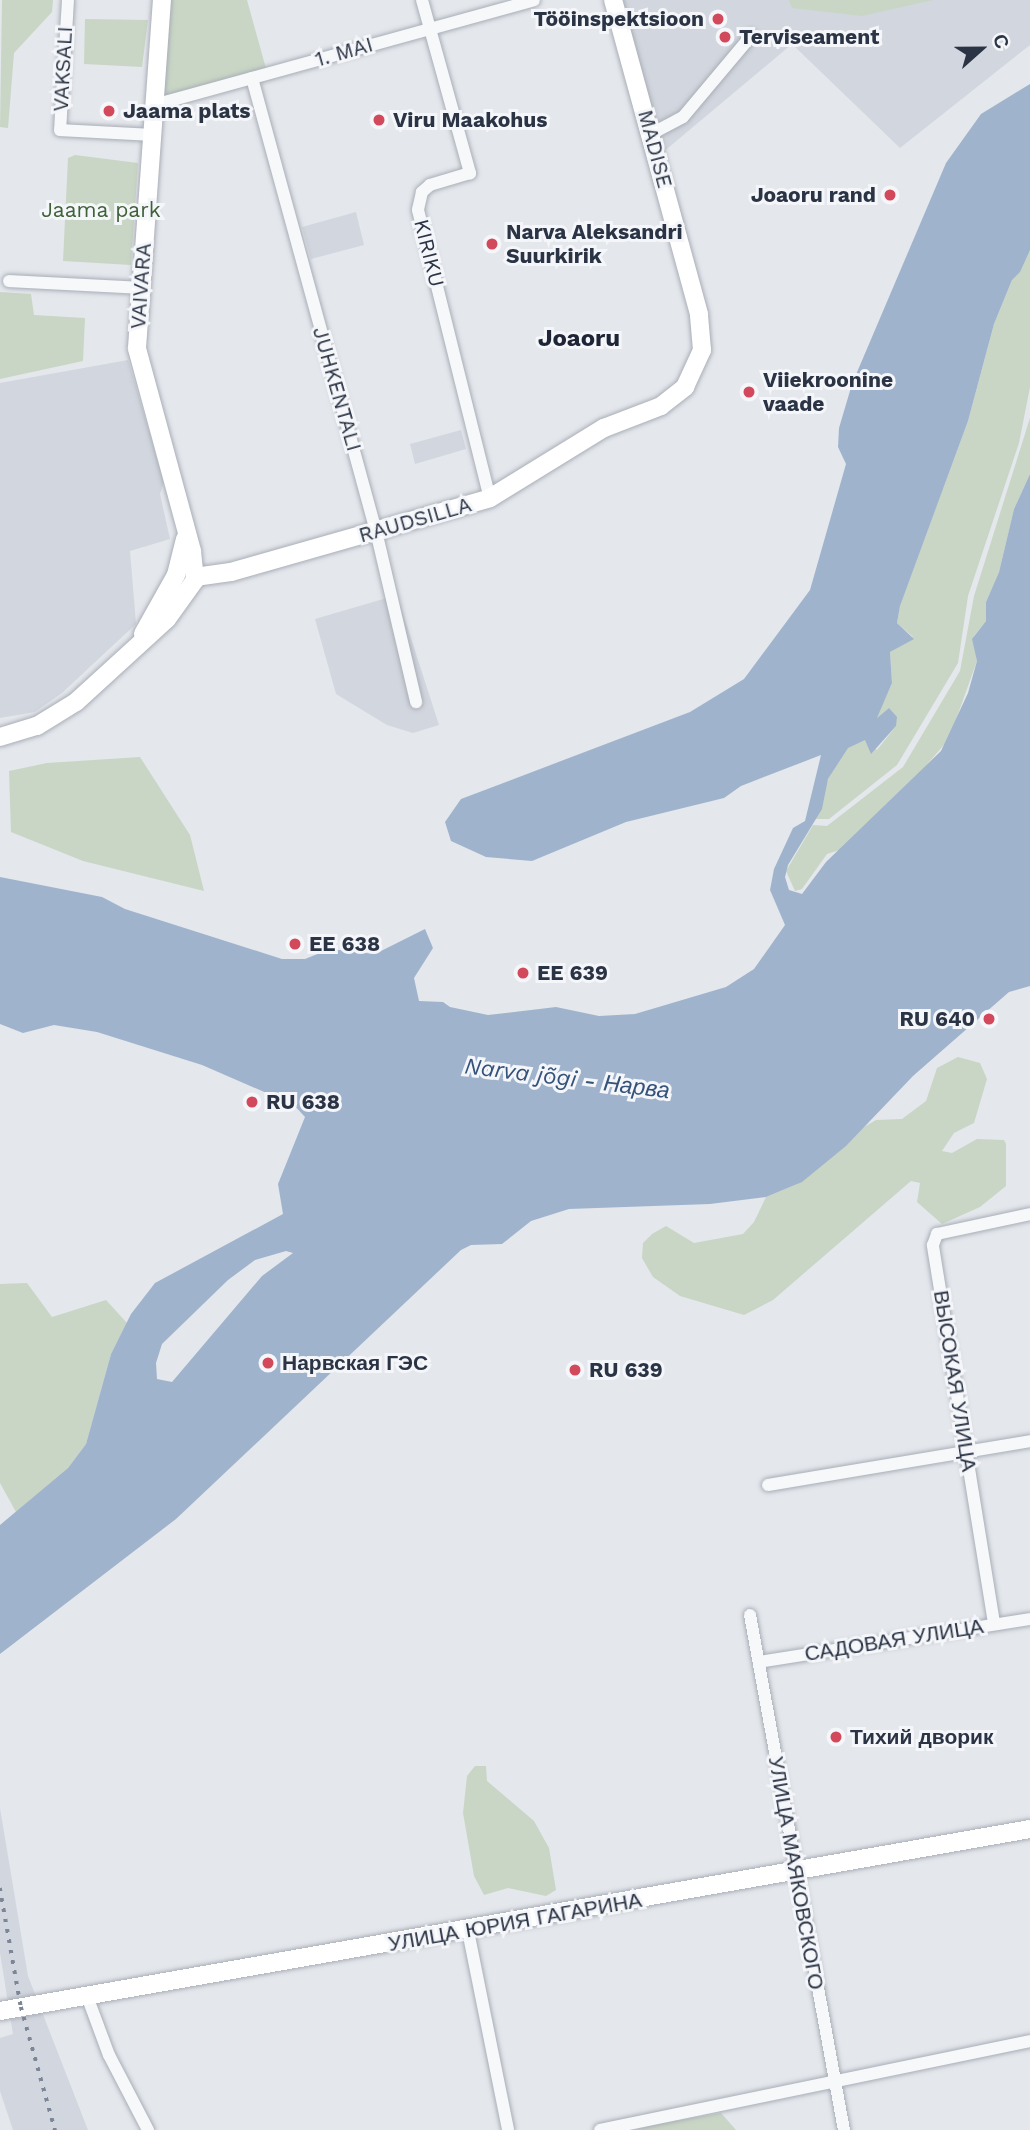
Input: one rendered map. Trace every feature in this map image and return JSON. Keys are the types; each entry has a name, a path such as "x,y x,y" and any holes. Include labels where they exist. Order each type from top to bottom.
{"street":[{"name":"VAKSALI","path":"68,0 60,130 152,135"},
{"name":"VAIVARA","path":"162,0 137,348 185,523 187,576"},
{"name":"KIRIKU","path":"422,0 470,173 430,185 422,192 418,210 490,498"},
{"name":"1. MAI","path":"154,105 534,0"},
{"name":"MADISE","path":"613,0 699,314 702,350 694,374 674,397 619,421"},
{"path":"651,134 683,117 751,36"},
{"name":"JUHKENTALI","path":"252,78 376,531 416,702"},
{"path":"9,281 142,288"},
{"name":"RAUDSILLA","path":"187,576 212,577 490,498 619,421"},
{"path":"0,737 37,726 63,712 167,619 187,576"},
{"name":"ВЫСОКАЯ УЛИЦА","path":"994,1623 933,1245 937,1234 1030,1214"},
{"path":"768,1485 1030,1441"},
{"name":"УЛИЦА МАЯКОВСКОГО","path":"750,1615 833,2083 844,2130"},
{"name":"САДОВАЯ УЛИЦА","path":"759,1662 1030,1619"},
{"name":"УЛИЦА ЮРИЯ ГАГАРИНА","path":"0,2011 468,1931 1030,1829"},
{"path":"468,1931 508,2130"},
{"path":"87,1996 109,2055 148,2130"},
{"path":"600,2130 1030,2041"}],"shaded area":[{"path":"620,0 1030,0 1030,45 900,148 792,44 662,153"},
{"path":"356,212 364,245 311,259 302,227"},
{"path":"128,360 164,482 160,494 170,539 130,551 136,624 62,693 35,712 0,718 0,383"},
{"path":"461,430 466,449 415,464 410,444"},
{"path":"397,595 439,725 413,733 387,725 336,694 315,619"},
{"path":"0,1808 28,1976 88,2130 13,2130 0,2091 0,2038 13,2034 0,1953"}],"green space":[{"path":"2,0 53,0 52,12 14,53 8,128 0,127"},
{"path":"166,0 247,0 267,72 158,101"},
{"path":"789,0 933,0 862,16 792,8"},
{"path":"85,19 148,20 142,67 84,64"},
{"name":"Jaama park","path":"75,155 138,163 131,265 63,261 68,158"},
{"path":"1030,250 1030,387 1019,443 968,596 958,663 897,765 829,819 816,819 828,779 848,747 865,739 877,750 896,726 888,709 876,719 892,683 890,652 913,637 897,623 900,605 968,421 994,324 1012,280"},
{"path":"0,292 31,294 34,315 85,318 83,361 0,379"},
{"path":"1030,418 1030,474 1014,509 999,572 986,602 986,621 974,636 977,661 949,739 904,791 843,849 827,854 802,889 795,891 786,871 813,825 827,826 903,767 960,671 974,596"},
{"path":"140,757 190,835 204,891 83,861 11,832 9,771 47,763"},
{"path":"958,1057 980,1063 987,1079 974,1123 954,1133 942,1151 952,1153 977,1139 1004,1140 1006,1144 1006,1186 980,1207 942,1224 917,1202 920,1183 911,1181 773,1300 744,1315 680,1296 653,1277 642,1258 643,1243 652,1234 666,1226 694,1243 743,1234 754,1222 766,1197 797,1184 864,1127 876,1120 902,1119 926,1101 937,1068"},
{"path":"27,1283 52,1317 106,1300 127,1323 111,1354 86,1444 68,1468 16,1512 0,1483 0,1284"},
{"path":"475,1766 486,1766 487,1781 534,1821 549,1848 556,1890 546,1896 508,1888 484,1895 474,1876 463,1813 467,1776"},
{"path":"721,2113 736,2130 635,2130 658,2124"}],"water":[{"name":"Narva jõgi - Нарва","path":"1030,84 1030,250 1020,272 1012,280 994,324 968,421 900,606 897,623 914,639 890,652 892,683 877,718 889,708 897,717 896,726 871,754 865,740 848,748 828,779 822,809 788,865 785,877 789,890 802,894 826,862 941,751 968,693 977,661 972,639 986,621 986,602 999,572 1014,509 1030,474 1030,986 1009,992 913,1076 846,1146 802,1182 766,1197 710,1204 569,1209 531,1221 502,1244 471,1245 461,1250 176,1519 0,1654 0,1525 68,1468 86,1444 111,1354 131,1314 155,1283 283,1214 278,1184 305,1117 294,1105 202,1065 97,1032 54,1025 23,1033 0,1024 0,877 102,897 125,909 282,959 305,959 330,949 375,954 425,929 433,948 414,978 419,1001 443,1002 450,1007 488,1015 556,1007 599,1016 635,1014 726,987 754,969 785,925 770,890 774,869 793,828 805,821 821,755 741,786 724,798 626,822 532,861 486,857 451,841 445,822 461,799 690,712 744,679 810,590 846,464 838,447 839,428 852,384 946,163 981,114","holes":["286,1251 293,1253 262,1276 172,1382 157,1379 156,1363 162,1344 228,1280 255,1260"]}],"railway":[{"path":"0,1888 21,2007 55,2130"}],"place":[{"name":"Tööinspektsioon","path":"718,19"},
{"name":"Terviseament","path":"725,37"},
{"name":"Jaama plats","path":"109,111"},
{"name":"Viru Maakohus","path":"379,120"},
{"name":"Joaoru rand","path":"890,195"},
{"name":"Narva Aleksandri Suurkirik","path":"492,244"},
{"name":"Viiekroonine vaade","path":"749,392"},
{"name":"EE 638","path":"295,944"},
{"name":"EE 639","path":"523,973"},
{"name":"RU 640","path":"989,1019"},
{"name":"RU 638","path":"252,1102"},
{"name":"Нарвская ГЭС","path":"268,1363"},
{"name":"RU 639","path":"575,1370"},
{"name":"Тихий дворик","path":"836,1737"}],"district":[{"name":"Joaoru","path":"579,339"}]}
